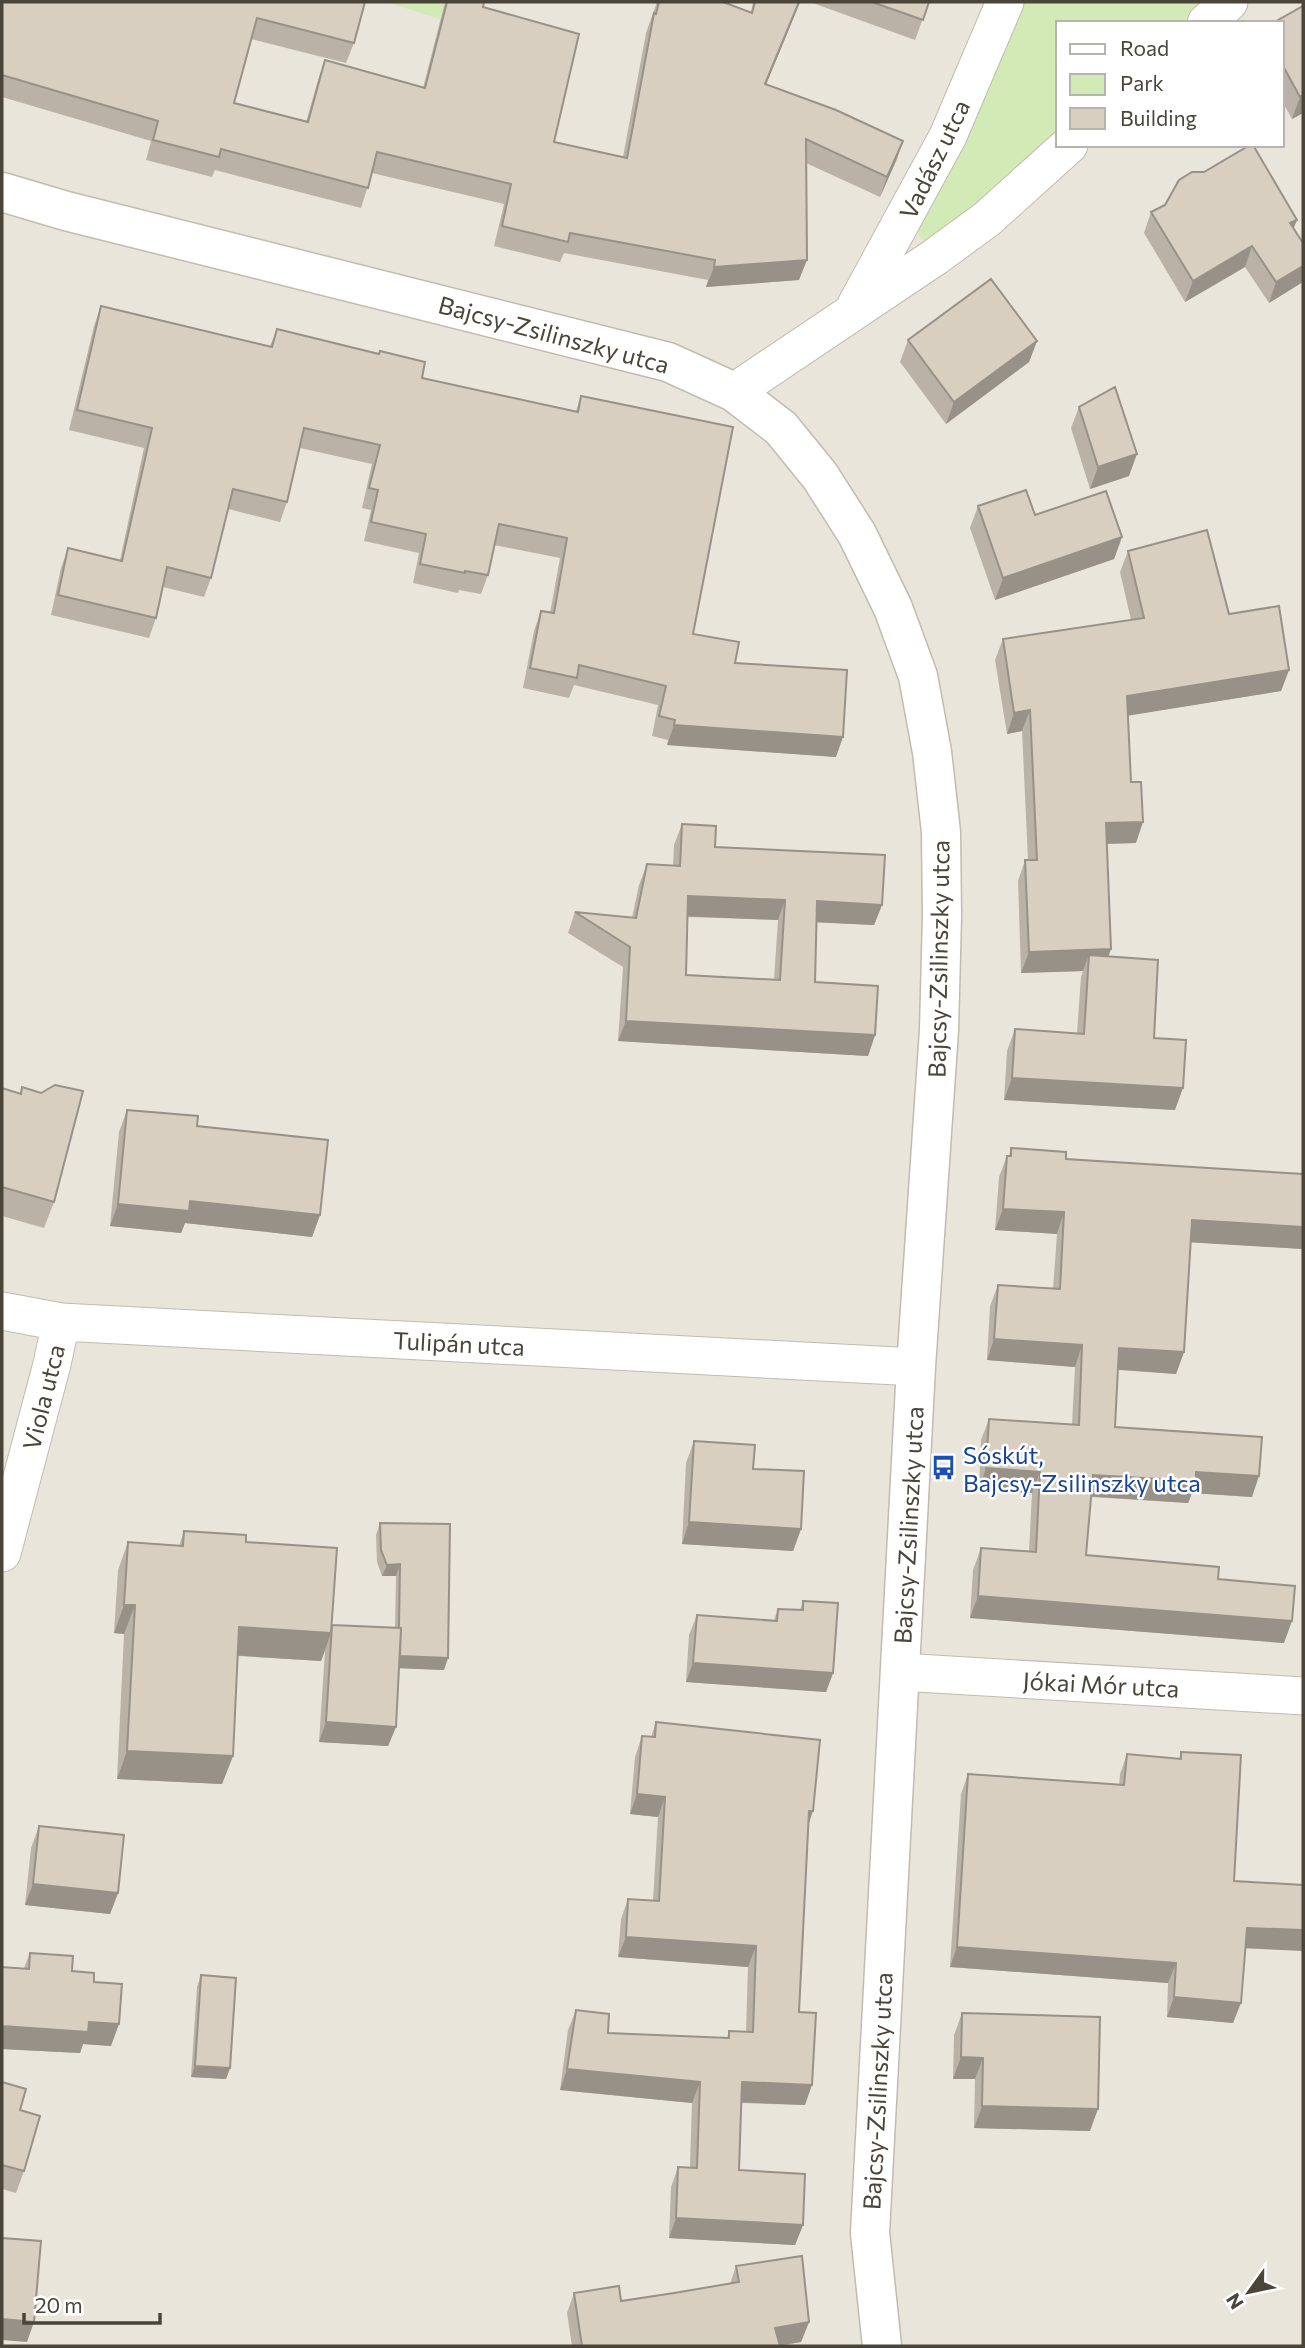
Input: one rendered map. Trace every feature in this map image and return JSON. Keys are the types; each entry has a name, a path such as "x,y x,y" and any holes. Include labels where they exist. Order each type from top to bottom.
{"street":[{"name":"Vadász utca","path":"853,311 948,136 1005,2"},
{"path":"1208,21 1229,2"},
{"name":"Vadász utca","path":"734,392 987,219 1067,147"},
{"name":"Bajcsy-Zsilinszky utca","path":"2,192 66,211 668,362 734,392 781,428 820,476 850,522 892,608 918,676 932,752 941,832 942,916 939,1030 916,1367 870,2233 882,2346"},
{"name":"Tulipán utca","path":"2,1311 61,1322 916,1367"},
{"name":"Viola utca","path":"2,1553 61,1322"},
{"name":"Jókai Mór utca","path":"900,1672 1303,1696"}],"shaded area":[{"path":"2,2 1303,2 1303,2346 2,2346"}],"green space":[{"path":"386,2 445,2 440,19"},
{"path":"1019,2 1205,2 1184,21 1056,21 1056,136 974,209 932,240 925,241 919,236 918,230"}],"building":[{"path":"2,2 365,2 354,43 257,18 234,103 308,122 325,60 425,88 447,2 484,2 483,7 579,34 554,142 627,158 654,13 656,14 659,2 723,2 752,13 755,2 799,2 765,84 836,110 903,141 887,177 806,139 807,260 714,267 715,260 570,233 568,242 502,226 511,184 377,152 368,188 221,149 219,157 153,140 158,121 2,75"},
{"path":"872,2 929,2 923,20"},
{"path":"1303,6 1303,95 1300,97 1284,68 1284,21 1277,21"},
{"path":"1247,147 1254,147 1297,220 1290,223 1303,243 1303,266 1276,282 1252,246 1193,281 1151,212 1165,205 1179,180 1192,172 1204,172"},
{"path":"991,279 1037,341 954,402 908,340"},
{"path":"101,306 272,347 277,329 379,354 380,351 425,362 422,378 578,412 581,396 733,427 693,634 739,642 735,663 847,670 843,737 674,725 675,720 659,716 666,686 579,665 577,678 530,668 541,611 554,613 567,538 499,524 488,575 420,564 426,534 371,522 378,490 369,488 380,445 304,428 287,502 233,489 211,578 167,567 156,618 58,595 68,548 122,561 152,428 77,410"},
{"path":"1115,387 1137,454 1098,467 1079,407"},
{"path":"1026,490 1035,515 1106,491 1122,537 1003,578 978,506"},
{"path":"1207,530 1229,614 1279,606 1289,670 1127,696 1131,782 1141,782 1143,822 1106,823 1111,949 1029,952 1025,860 1037,860 1030,710 1014,713 1003,639 1144,618 1128,551"},
{"path":"682,824 716,826 715,847 885,855 882,905 817,901 815,982 878,986 875,1035 626,1021 630,947 575,912 636,918 647,864 680,866","holes":["688,896 785,900 780,980 686,975"]},
{"path":"1089,955 1158,960 1154,1038 1186,1040 1183,1088 1012,1078 1015,1029 1084,1034"},
{"path":"55,1085 83,1091 54,1202 2,1187 2,1088 21,1094 22,1087 41,1093"},
{"path":"127,1110 198,1116 197,1126 328,1140 320,1215 190,1201 189,1211 118,1204"},
{"path":"1011,1148 1066,1152 1066,1159 1303,1174 1303,1227 1192,1220 1184,1352 1119,1348 1115,1427 1262,1437 1259,1476 1196,1472 1196,1481 1093,1475 1086,1555 1219,1567 1218,1579 1295,1586 1292,1621 978,1596 981,1548 1036,1552 1040,1472 986,1468 989,1419 1079,1425 1082,1345 994,1339 998,1285 1060,1289 1064,1212 1003,1209 1007,1156 1011,1156"},
{"path":"694,1441 755,1445 753,1469 804,1471 801,1529 689,1522"},
{"path":"380,1523 450,1524 448,1658 400,1656 400,1564 387,1565 381,1550"},
{"path":"184,1531 246,1535 246,1542 337,1548 331,1633 239,1627 233,1756 127,1751 135,1605 124,1605 128,1542 183,1546"},
{"path":"803,1601 838,1603 833,1673 693,1663 697,1615 777,1621 778,1609 803,1610"},
{"path":"332,1625 401,1628 396,1727 326,1722"},
{"path":"656,1722 820,1740 813,1811 809,1811 799,2012 816,2013 812,2085 742,2082 739,2170 805,2174 803,2225 676,2218 678,2167 697,2168 700,2082 567,2069 576,2010 609,2014 608,2033 729,2038 729,2031 753,2032 756,1946 626,1937 628,1899 659,1901 665,1797 637,1794 642,1736 655,1737"},
{"path":"1181,1752 1241,1755 1234,1881 1303,1885 1303,1930 1247,1928 1241,2003 1174,1997 1176,1963 957,1947 968,1774 1124,1785 1127,1754 1181,1759"},
{"path":"39,1826 124,1835 118,1893 33,1884"},
{"path":"30,1953 73,1956 72,1971 94,1973 94,1982 122,1984 119,2024 89,2022 88,2032 2,2026 2,1967 29,1969"},
{"path":"201,1975 236,1978 230,2068 195,2066"},
{"path":"962,2013 1100,2017 1098,2109 982,2106 983,2058 961,2057"},
{"path":"2,2082 26,2089 20,2110 40,2116 24,2171 2,2165"},
{"path":"2,2238 41,2241 34,2322 2,2319"},
{"path":"802,2256 809,2322 775,2328 780,2346 582,2346 574,2293 619,2286 621,2301 674,2293 739,2282 736,2266"}],"place":[{"name":"Sóskút, Bajcsy-Zsilinszky utca","path":"943,1468"}]}
